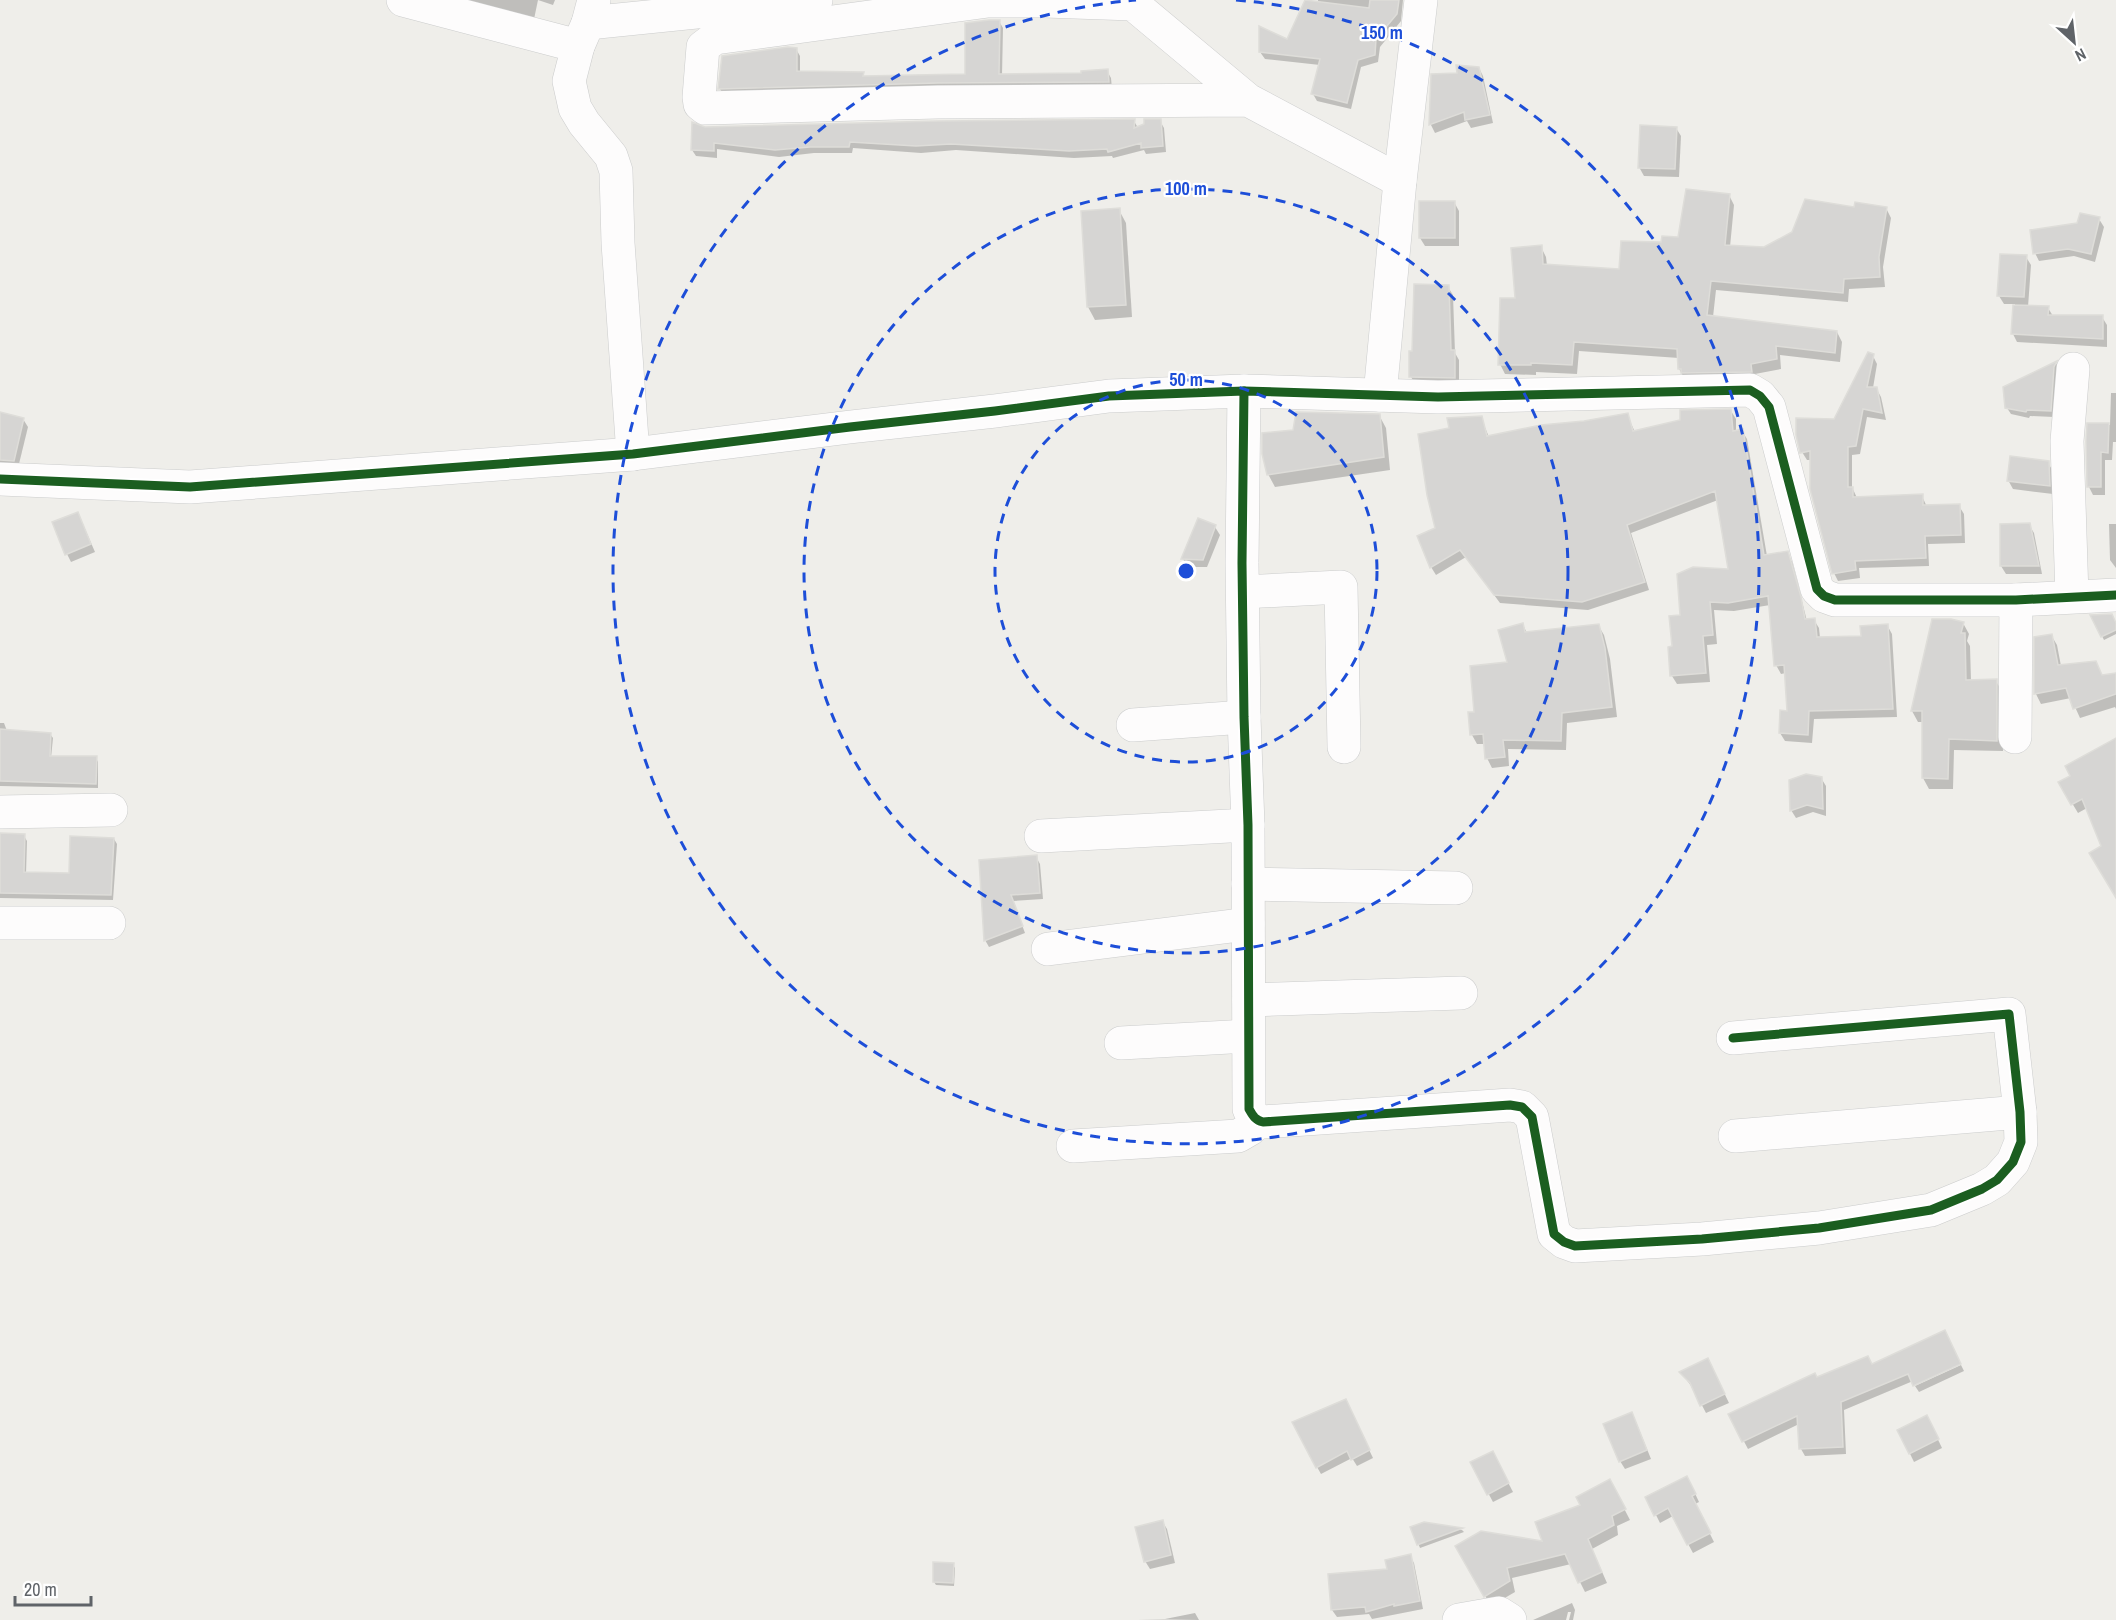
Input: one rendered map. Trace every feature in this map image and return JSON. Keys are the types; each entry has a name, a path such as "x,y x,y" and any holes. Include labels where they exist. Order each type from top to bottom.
{"street":[{"path":"403,0 587,23 816,0"},
{"path":"1380,396 1400,181 1421,0"},
{"path":"1248,100 938,102 705,108 700,104 703,47 715,38 988,1 1134,2 1248,100 1400,181"},
{"path":"587,23 568,81 575,108 611,156 615,171 633,454"},
{"path":"2072,596 2067,441 2073,369"},
{"path":"0,478 190,487 633,454 1108,396 1244,391 1438,397 1750,390 1760,396 1769,407 1817,589 1824,596 1835,600 2016,600 2116,595"},
{"path":"1244,391 1243,592 1248,825 1249,1109 1257,1121"},
{"path":"1243,592 1341,587 1344,747"},
{"path":"2015,737 2016,600"},
{"path":"1133,725 1244,717"},
{"path":"0,812 111,810"},
{"path":"1041,836 1248,825"},
{"path":"1248,884 1456,888"},
{"path":"0,922 109,923"},
{"path":"1048,949 1248,924"},
{"path":"1249,1000 1461,993"},
{"path":"1073,1146 1238,1136 1250,1129 1257,1121 1510,1105 1522,1107 1532,1117 1554,1234 1564,1242 1575,1246 1702,1239 1819,1228 1931,1210 1982,1190 1997,1180 2013,1162 2021,1142 2020,1112 2009,1014 1733,1038"},
{"path":"1121,1043 1248,1036"},
{"path":"1735,1136 2020,1112"},
{"path":"1459,1620 1499,1613 1510,1620"}],"building":[{"path":"1305,0 1369,8 1370,0 1399,0 1397,14 1376,39 1375,55 1358,60 1347,103 1311,94 1320,59 1259,52 1259,26 1287,39"},
{"path":"1000,20 999,74 1081,73 1081,71 1108,69 1109,82 938,83 718,89 722,56 788,47 797,48 797,71 864,72 863,76 965,74 965,23"},
{"path":"1456,65 1479,67 1490,115 1465,120 1464,112 1429,125 1431,74 1457,73"},
{"path":"1135,119 1134,128 1144,124 1144,119 1161,119 1163,146 1141,148 1141,143 1108,152 1107,149 1069,151 951,144 916,146 850,142 849,147 775,150 714,143 714,151 691,150 692,122 705,127"},
{"path":"1640,125 1677,127 1675,169 1638,168"},
{"path":"1686,189 1730,194 1725,245 1764,247 1792,232 1805,199 1854,207 1855,202 1887,207 1879,257 1880,277 1844,279 1843,293 1711,281 1707,315 1837,331 1835,353 1776,346 1777,359 1751,364 1752,372 1681,373 1681,369 1678,369 1677,349 1574,342 1572,365 1531,363 1531,365 1498,365 1500,298 1515,298 1511,248 1542,245 1543,264 1619,269 1621,241 1661,242 1662,236 1678,237"},
{"path":"1419,201 1455,201 1455,238 1419,238"},
{"path":"1120,208 1126,305 1087,307 1081,211"},
{"path":"2080,213 2100,217 2091,254 2068,249 2033,254 2030,230 2077,223"},
{"path":"2000,254 2027,255 2024,297 1997,296"},
{"path":"1414,284 1449,285 1451,350 1455,350 1455,378 1409,377"},
{"path":"2013,305 2049,306 2048,315 2103,315 2103,339 2011,334"},
{"path":"1868,352 1874,354 1867,387 1877,387 1882,413 1863,409 1856,446 1848,447 1848,487 1853,487 1853,497 1923,494 1923,505 1960,504 1961,535 1925,536 1926,558 1855,561 1856,570 1832,574 1810,489 1810,451 1800,453 1796,435 1796,418 1834,419"},
{"path":"2057,361 2054,367 2051,411 2027,410 2026,412 2005,408 2003,387"},
{"path":"1731,409 1733,431 1743,429 1764,555 1788,551 1805,619 1815,618 1817,637 1861,636 1860,626 1888,624 1893,709 1809,711 1808,735 1779,733 1780,710 1787,711 1784,665 1774,666 1768,596 1728,603 1710,602 1713,635 1703,636 1706,673 1670,676 1668,647 1672,646 1669,616 1680,615 1677,574 1693,567 1728,569 1715,491 1627,525 1645,582 1582,602 1494,595 1460,550 1430,568 1417,536 1435,528 1427,495 1418,434 1449,428 1447,418 1482,416 1487,436 1541,425 1584,421 1628,413 1633,431 1680,420 1680,410"},
{"path":"0,412 24,418 14,461 0,460"},
{"path":"1296,412 1380,414 1384,457 1267,475 1262,454 1262,433 1293,430"},
{"path":"2087,423 2109,423 2108,453 2101,452 2101,487 2087,487"},
{"path":"2010,456 2049,461 2050,486 2007,481"},
{"path":"78,512 91,544 65,555 52,522"},
{"path":"1198,518 1216,525 1203,560 1181,559"},
{"path":"2030,523 2039,566 2000,566 2000,524"},
{"path":"2112,614 2116,630 2101,637 2090,615"},
{"path":"1932,619 1964,622 1961,633 1965,633 1966,680 1997,679 1997,741 1949,739 1948,779 1922,778 1922,711 1911,711"},
{"path":"1523,623 1525,632 1599,624 1605,648 1612,707 1562,713 1561,741 1503,740 1505,757 1485,759 1483,734 1470,735 1468,712 1474,712 1470,666 1507,662 1498,630"},
{"path":"2052,634 2058,665 2096,661 2102,675 2116,673 2116,694 2073,709 2066,688 2034,694 2034,637"},
{"path":"0,729 51,733 50,756 97,756 96,784 0,781"},
{"path":"2116,738 2116,898 2089,853 2101,846 2082,799 2071,805 2058,782 2070,776 2065,766"},
{"path":"1806,774 1822,777 1823,809 1807,805 1790,811 1789,780"},
{"path":"0,833 25,834 24,872 69,873 70,836 114,838 111,895 0,893"},
{"path":"1037,855 1040,893 1011,895 1023,926 984,941 979,860"},
{"path":"1945,1330 1961,1364 1913,1386 1908,1374 1841,1402 1843,1447 1799,1449 1797,1416 1742,1442 1728,1414 1815,1373 1817,1377 1868,1356 1872,1364"},
{"path":"1708,1358 1725,1394 1700,1406 1690,1383 1679,1372"},
{"path":"1346,1399 1370,1450 1351,1460 1347,1451 1316,1468 1292,1422"},
{"path":"1632,1412 1647,1450 1619,1462 1603,1424"},
{"path":"1927,1415 1939,1439 1909,1454 1897,1430"},
{"path":"1493,1451 1509,1483 1487,1495 1470,1462"},
{"path":"1687,1476 1696,1494 1692,1496 1711,1533 1687,1545 1668,1508 1654,1516 1645,1497"},
{"path":"1610,1479 1626,1509 1612,1516 1614,1525 1588,1539 1602,1572 1578,1583 1565,1554 1507,1568 1510,1581 1484,1597 1455,1546 1481,1531 1542,1541 1535,1522 1580,1505 1576,1497"},
{"path":"1163,1520 1171,1555 1144,1562 1135,1527"},
{"path":"1424,1522 1463,1528 1417,1545 1410,1527"},
{"path":"1411,1554 1420,1601 1394,1606 1394,1604 1366,1612 1365,1607 1331,1610 1328,1574 1387,1569 1385,1560"},
{"path":"933,1562 954,1563 953,1583 933,1582"}],"cycle path":[{"path":"0,479 190,487 633,454 1109,396 1244,391 1438,397 1750,390 1760,396 1769,407 1817,589 1824,596 1835,600 2016,600 2116,595"},
{"path":"1244,391 1242,563 1248,825 1249,1109 1253,1116 1263,1122 1510,1105 1522,1107 1532,1117 1554,1234 1564,1242 1575,1246 1702,1239 1819,1228 1931,1210 1982,1189 1997,1180 2013,1162 2021,1142 2020,1112 2009,1014 1733,1038"}]}
